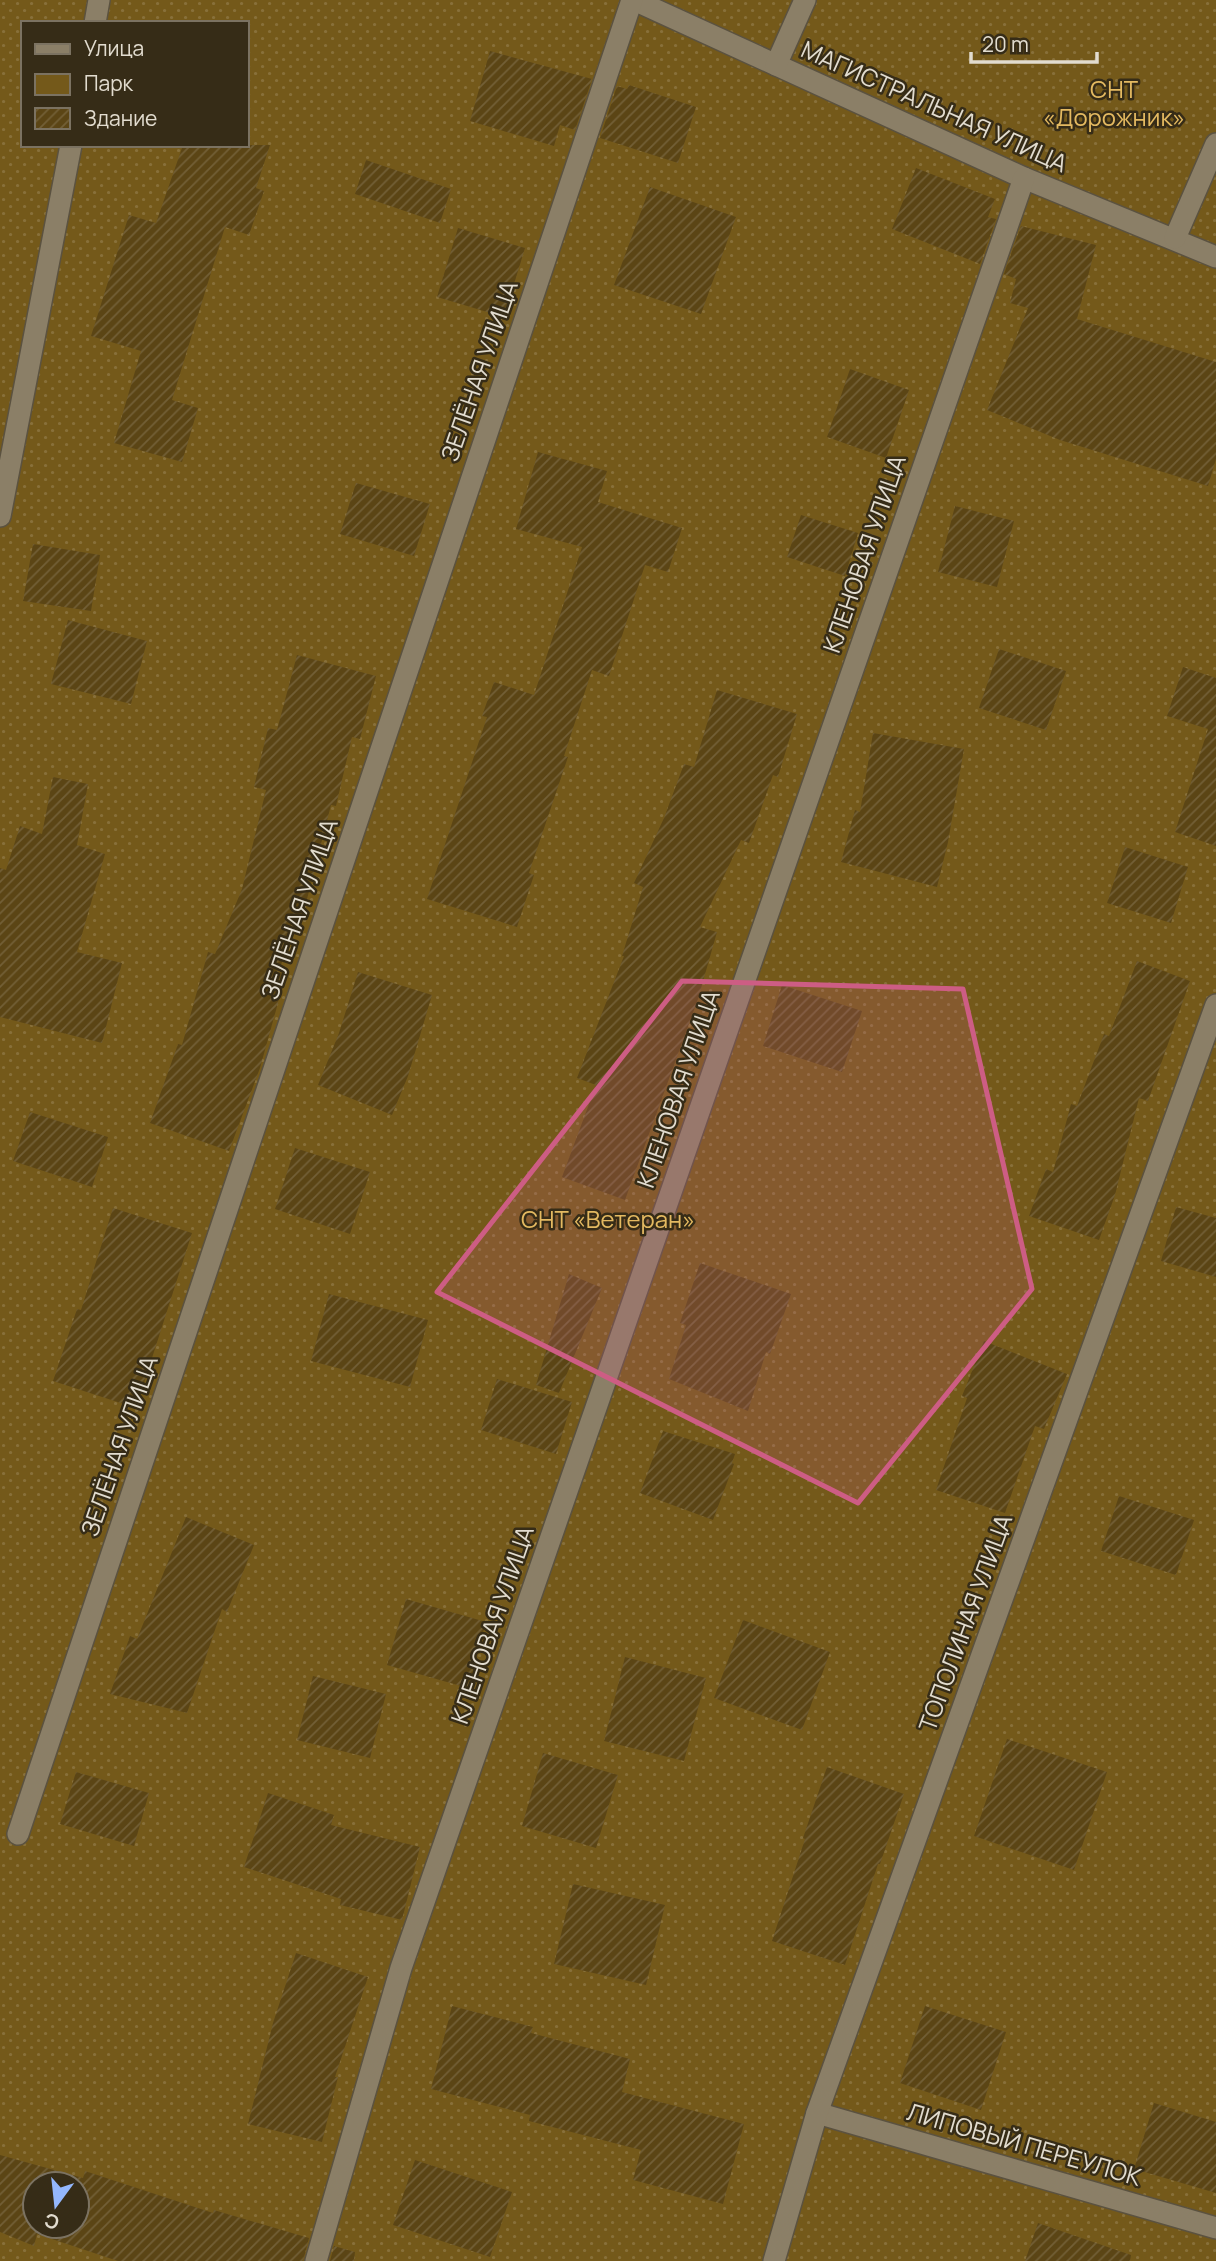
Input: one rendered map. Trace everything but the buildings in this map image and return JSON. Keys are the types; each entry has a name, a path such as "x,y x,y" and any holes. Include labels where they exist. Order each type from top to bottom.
{"street":[{"path":"95,21 99,0"},
{"name":"МАГИСТРАЛЬНАЯ УЛИЦА","path":"633,0 1024,177 1216,257"},
{"name":"ЗЕЛЁНАЯ УЛИЦА","path":"18,1834 633,0"},
{"path":"776,65 806,0"},
{"path":"1175,238 1216,144"},
{"path":"0,516 71,147"},
{"name":"КЛЕНОВАЯ УЛИЦА","path":"316,2261 401,1968 1024,177"},
{"name":"ТОПОЛИНАЯ УЛИЦА","path":"774,2261 817,2113 1216,1005"},
{"name":"ЛИПОВЫЙ ПЕРЕУЛОК","path":"817,2113 1216,2228"}],"highlighted area":[{"path":"682,981 963,989 1032,1289 858,1503 437,1292"}],"green space":[{"name":"СНТ «Ветеран»","path":"0,0 1216,0 1216,2261 0,2261"}],"park label":[{"name":"СНТ «Дорожник»","path":"1114,104"}]}
